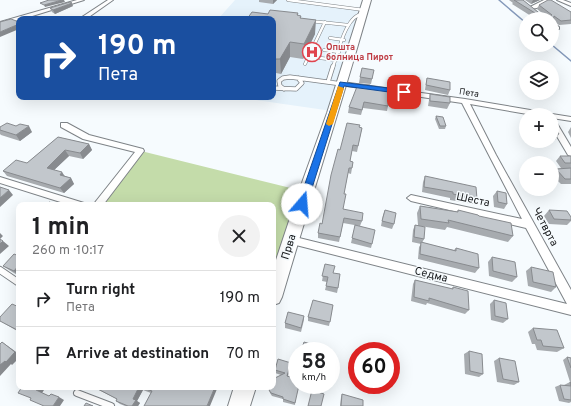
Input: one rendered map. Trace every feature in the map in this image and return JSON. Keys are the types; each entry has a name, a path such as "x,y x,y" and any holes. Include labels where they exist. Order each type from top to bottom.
{"main road":[{"name":"Прва","path":"276,288 342,84 367,0"},
{"path":"239,406 244,390"}],"street":[{"path":"27,16 82,0"},
{"path":"87,16 111,0"},
{"path":"530,8 548,0"},
{"path":"559,0 571,5"},
{"path":"525,4 535,12"},
{"path":"0,24 16,19"},
{"name":"Пета","path":"342,84 465,101 519,110"},
{"name":"Четврта","path":"465,101 571,301"},
{"path":"559,117 571,119"},
{"path":"64,125 86,137 140,151 100,202"},
{"path":"559,133 571,153"},
{"path":"0,180 71,202"},
{"name":"Шеста","path":"411,198 531,225"},
{"name":"Седма","path":"291,240 571,310"}],"lane":[{"path":"288,0 364,12"},
{"path":"328,82 348,25 355,16 364,12"},
{"path":"309,20 348,25"},
{"path":"305,64 325,22"},
{"path":"330,38 344,40"},
{"path":"324,50 339,52"},
{"path":"320,58 336,60"},
{"path":"284,89 280,86 281,80 286,77 342,84"},
{"path":"276,88 292,90 300,88 302,83 297,78"},
{"path":"0,270 16,281"},
{"path":"77,393 111,406"}],"shaded area":[{"name":"Општа болница Пирот","path":"235,0 285,0 364,9 332,111 256,100 276,100 276,16 221,16"}],"green space":[{"path":"137,150 307,192 276,296 276,202 97,202"}],"building":[{"path":"49,0 62,0 44,5 40,3"},
{"path":"514,0 523,0 538,12 533,12"},
{"path":"551,0 571,12 571,20 561,21 559,20 559,12 548,12 539,5"},
{"path":"70,2 72,3 53,10 50,8"},
{"path":"270,10 298,13 297,15 301,16 300,18 316,20 304,44 290,42 280,59 276,59 276,16 249,16 252,12 268,14"},
{"path":"11,19 16,21 16,25 0,32 0,22"},
{"path":"362,68 374,70 372,79 360,77"},
{"path":"427,78 450,82 450,90 426,85"},
{"path":"358,84 370,85 369,88 389,90 388,106 364,102 362,110 349,107"},
{"path":"430,94 450,97 450,103 430,101"},
{"path":"436,116 443,117 446,126 440,126"},
{"path":"7,123 16,126 20,124 29,126 16,135 0,130 0,127"},
{"path":"347,123 360,125 359,127 362,128 358,146 353,145 350,161 353,162 352,168 349,168 343,209 363,213 362,221 344,218 340,237 318,233 320,223 322,224 331,175 338,149 340,150"},
{"path":"58,137 89,144 80,153 65,150 47,168 62,172 60,175 71,178 60,188 3,171 16,160 27,163"},
{"path":"560,156 571,156 571,163 565,163"},
{"path":"571,168 571,179 565,179 559,172 559,169"},
{"path":"425,176 476,187 477,199 453,194 453,192 424,187"},
{"path":"0,187 9,190 0,198"},
{"path":"497,191 506,193 507,204 498,202"},
{"path":"420,206 458,212 458,210 511,223 513,236 448,220 449,223 421,219"},
{"path":"385,210 396,213 394,224 382,221"},
{"path":"549,210 567,211 571,217 571,220 554,219"},
{"path":"355,225 375,230 372,244 352,238"},
{"path":"415,225 425,227 424,239 414,237"},
{"path":"421,242 456,251 456,248 478,254 479,268 420,254"},
{"path":"14,254 16,255 16,269 14,271 3,266"},
{"path":"492,257 515,262 517,277 493,271"},
{"path":"325,264 335,266 333,273 340,274 338,288 326,286 328,277 322,276"},
{"path":"531,267 553,272 556,287 533,282"},
{"path":"415,280 468,291 469,310 429,298 429,301 414,297"},
{"path":"313,300 333,305 330,322 308,317"},
{"path":"494,300 506,303 508,319 495,316"},
{"path":"12,304 16,306 16,329 0,321 0,317"},
{"path":"288,312 304,316 301,328 285,323"},
{"path":"533,328 557,330 564,348 543,346 541,340 537,340"},
{"path":"2,342 15,352 6,362 5,361 0,365 0,344"},
{"path":"469,351 482,354 483,374 470,371"},
{"path":"567,357 571,358 571,368"},
{"path":"499,358 515,361 519,382 503,379"},
{"path":"278,359 288,362 288,394 297,394 295,403 271,393 269,390 276,390 276,378 285,373 276,370"},
{"path":"560,385 571,386 571,400 564,399"},
{"path":"20,390 36,390 49,396 51,394 59,397 53,406 44,406 30,400 31,398 18,393"},
{"path":"100,390 138,390 133,399 136,400 132,406 116,401 117,399"},
{"path":"149,390 214,390 207,406 144,406 152,391"},
{"path":"311,394 324,394 321,406 308,406"},
{"path":"342,394 363,400 363,406 341,406"},
{"path":"86,403 93,406 84,406"}],"waterway":[{"path":"499,0 519,17"},
{"path":"559,51 571,61"}],"slow traffic":[{"path":"329,124 341,88"}],"place":[{"name":"Општа болница Пирот","path":"312,52"}],"route":[{"path":"302,204 342,84 404,92"}]}
